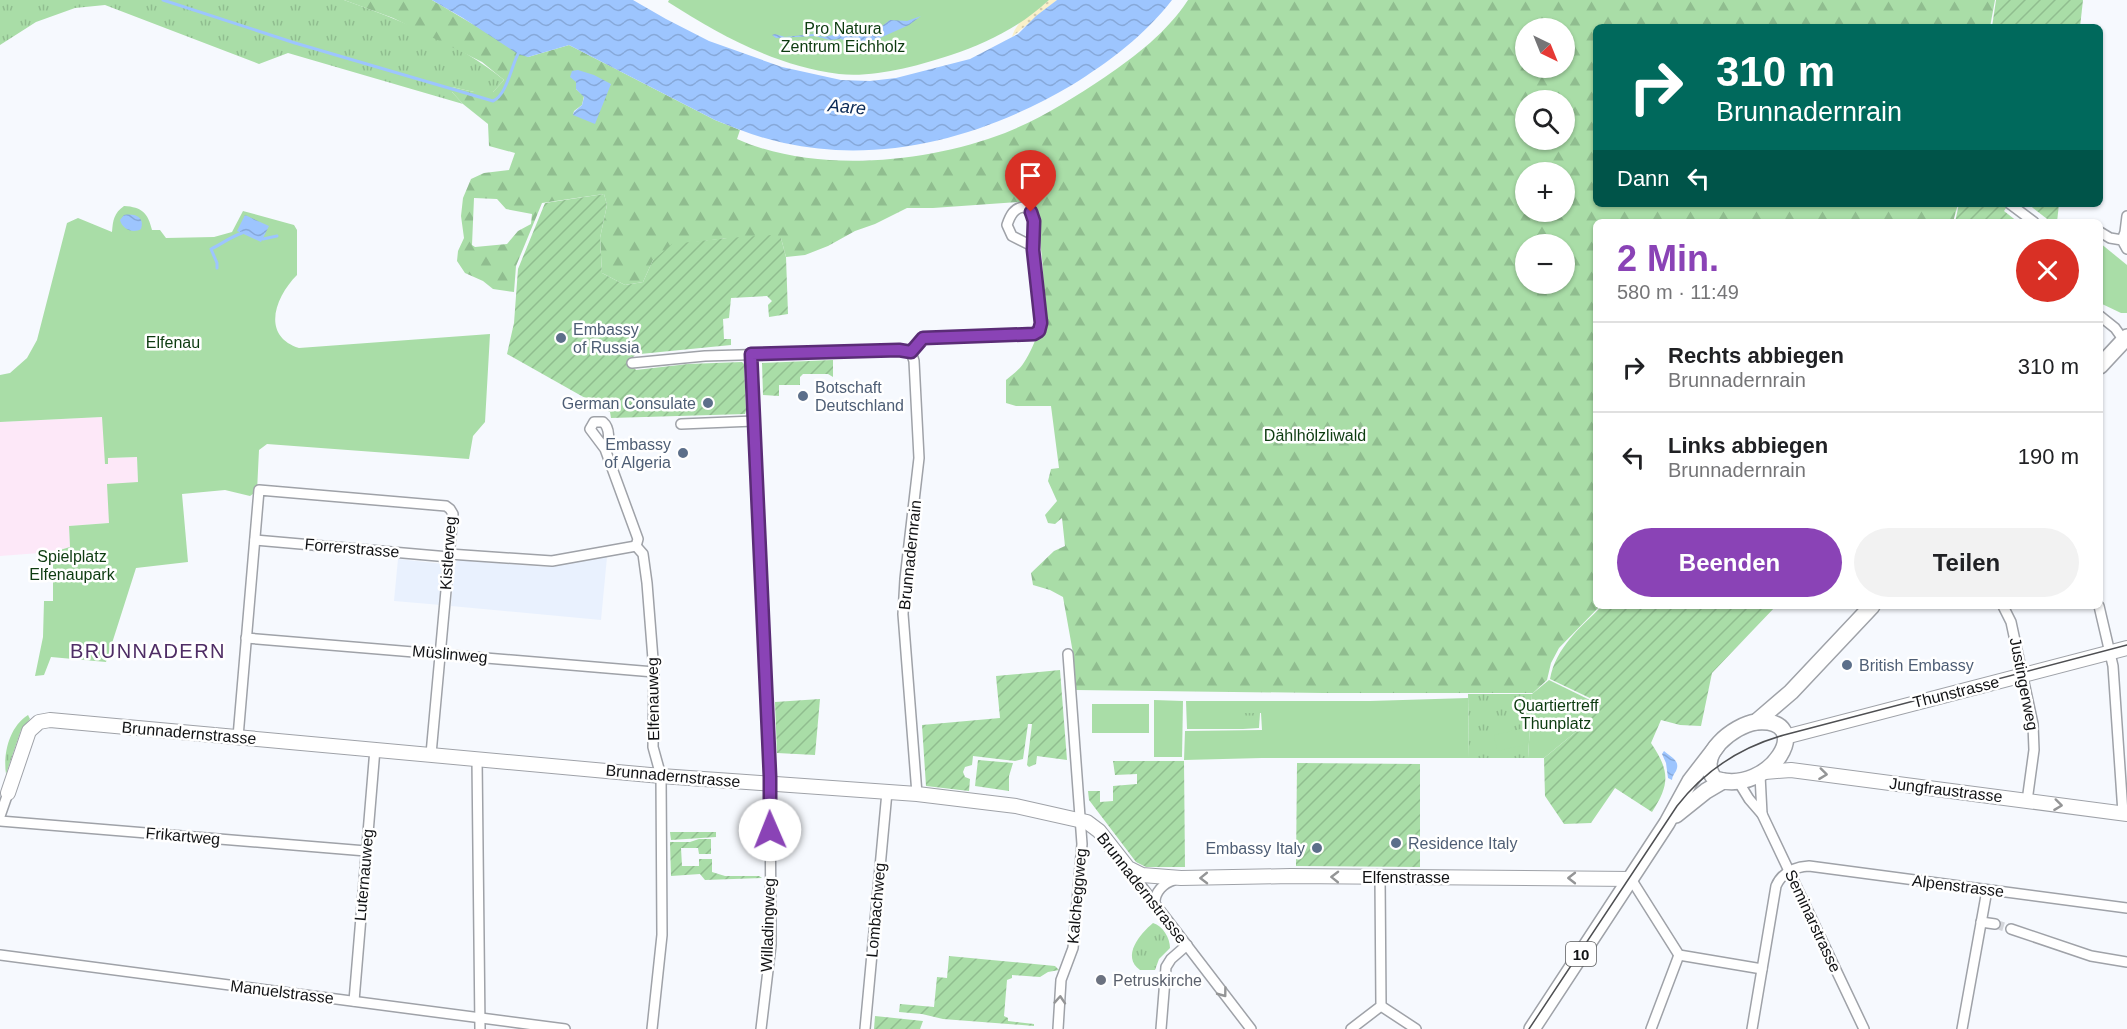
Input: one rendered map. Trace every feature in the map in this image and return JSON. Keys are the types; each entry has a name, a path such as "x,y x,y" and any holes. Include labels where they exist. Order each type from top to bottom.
{"main road":[{"path":"2103,363 2126,342"},
{"path":"1791,692 1781,731 1784,751 1776,763 1762,773 1731,781 1715,779 1710,772 1716,746 1738,727 1756,722 1791,692 1869,609"},
{"path":"1756,722 1781,731"},
{"name":"10","path":"1532,1029 1667,823 1690,781 1716,746"},
{"name":"10","path":"1667,823 1680,810 1706,791 1731,781"}],"street":[{"path":"2014,207 2030,219"},
{"path":"2103,234 2125,246 2127,216"},
{"path":"632,363 680,357 751,354 899,350 911,352 923,338 1034,334 1037,333 1041,323 1033,250"},
{"path":"2103,318 2115,328 2126,342"},
{"name":"Brunnadernrain","path":"911,352 914,361 919,458 903,614 917,794"},
{"name":"Willadingweg","path":"751,354 770,784 771,945 761,1029"},
{"path":"681,424 754,421"},
{"name":"Elfenauweg","path":"605,449 638,539 636,546 642,551 646,572 654,672 653,747 661,776 662,935 652,1029"},
{"name":"Kistlerweg","path":"255,540 259,490 448,507 453,514 431,754"},
{"path":"238,737 255,540"},
{"name":"Forrerstrasse","path":"255,540 552,561 636,546"},
{"name":"Justingerweg","path":"2004,609 2011,622 2033,721 2034,747 2027,801"},
{"path":"2100,609 2111,652 2124,748 2125,813"},
{"name":"Müslinweg","path":"246,638 654,672"},
{"name":"Thunstrasse","path":"1781,731 2023,675 2127,648"},
{"name":"Kalcheggweg","path":"1058,1029 1063,971 1073,948 1082,844 1068,654"},
{"name":"Brunnadernstrasse","path":"8,793 27,735 40,722 50,720 661,776 917,794 1016,806 1081,820 1099,831 1251,1029"},
{"name":"Luternauweg","path":"354,1001 375,749"},
{"path":"477,759 480,1029"},
{"name":"Jungfraustrasse","path":"1762,773 1791,770 2125,813"},
{"name":"Seminarstrasse","path":"1762,773 1762,814"},
{"name":"Seminarstrasse","path":"1731,781 1762,814 1864,1029"},
{"name":"Lombachweg","path":"866,1029 887,792"},
{"path":"0,816 8,793"},
{"name":"Frikartweg","path":"0,821 366,851"},
{"name":"Alpenstrasse","path":"1789,871 1809,866 2127,908"},
{"name":"Elfenstrasse","path":"1128,868 1142,875 1181,878 1631,879"},
{"path":"1752,1029 1776,886 1781,877 1789,871"},
{"path":"1380,877 1381,1006"},
{"path":"1155,904 1155,897 1161,887 1181,878"},
{"path":"1631,879 1679,955 1762,969"},
{"path":"1962,1029 1987,890"},
{"path":"1982,922 1995,924"},
{"path":"2011,929 2091,956 2127,962"},
{"path":"1161,1029 1166,967 1169,961 1187,945"},
{"name":"Manuelstrasse","path":"0,955 565,1029"},
{"path":"1651,1029 1679,955"},
{"path":"1351,1029 1381,1006"},
{"path":"1381,1006 1416,1029"}],"shaded area":[{"path":"102,417 108,458 137,457 138,482 109,523 69,526 70,547 53,552 0,556 0,422"},
{"path":"607,557 601,620 451,606 455,564 458,560 546,567"},
{"path":"398,559 444,564 441,605 394,601"}],"green space":[{"path":"0,0 344,0 407,24 448,43 504,80 493,92 474,92 452,87 452,92 463,104 288,53 259,64 105,5 75,8 36,22 0,45"},
{"name":"Dählhölzliwald","path":"344,0 432,0 528,57 569,45 715,120 740,130 737,139 768,150 801,157 871,160 941,152 1005,133 1031,121 1081,93 1128,61 1171,23 1188,0 1995,0 1991,24 1593,24 1593,207 1957,207 1954,219 1593,219 1593,609 1597,609 1559,648 1551,663 1547,680 1533,693 1075,690 1073,653 1063,597 1033,585 1031,573 1054,551 1065,546 1062,518 1055,524 1048,523 1045,515 1057,501 1048,481 1051,469 1059,468 1051,406 1016,406 1006,403 1006,380 1021,366 1033,346 1043,306 1044,285 1034,201 907,208 805,255 786,257 781,238 727,238 696,242 653,260 643,282 625,285 602,273 600,238 607,205 604,194 542,203 516,266 514,292 493,289 483,281 465,273 457,261 458,251 464,238 461,216 463,198 471,179 484,173 509,170 515,153 489,146 488,124 463,104 452,92 452,87 474,92 493,92 504,80 482,62 393,18","holes":["576,82 611,84 573,115 574,111 582,105 584,96 576,89","474,198 497,199 506,209 532,214 531,224 518,231 507,244 475,247 472,245"]},
{"name":"Pro Natura Zentrum Eichholz","path":"669,0 1049,0 1015,26 964,50 895,70 852,75 816,70 771,57 729,38 668,2"},
{"path":"1996,0 2083,0 2080,24 1992,24"},
{"path":"604,194 607,205 600,238 602,273 625,285 643,282 653,260 672,244 772,235 781,238 786,257 788,314 769,317 768,305 772,301 767,296 731,298 729,318 723,319 724,339 731,339 731,345 640,354 632,358 632,366 636,370 688,364 742,362 744,364 745,414 611,418 610,412 507,354 514,323 518,269 545,203"},
{"name":"Elfenau","path":"124,206 143,212 152,230 160,230 166,238 214,237 232,232 243,211 294,225 297,230 297,275 283,293 278,304 276,325 279,334 287,342 299,348 490,334 485,422 473,436 469,459 267,444 259,450 257,491 250,496 225,490 182,494 188,562 136,568 106,662 51,657 44,675 35,676 43,637 44,601 53,601 53,552 70,547 69,526 109,523 107,484 138,482 137,457 108,458 108,464 105,464 102,417 0,422 0,375 10,373 27,358 37,340 67,223 78,218 112,232 115,217"},
{"path":"1958,207 2007,207 2004,211 2014,219 1956,219"},
{"path":"2032,207 2059,207 2057,219 2047,219"},
{"path":"2103,245 2127,265 2127,313 2121,313 2103,304"},
{"path":"833,360 833,377 828,374 803,374 800,377 800,385 779,385 779,396 763,395 762,363"},
{"path":"1599,609 1773,609 1712,673 1701,726 1680,725 1661,720 1651,743 1662,762 1665,785 1652,812 1615,788 1591,823 1564,824 1545,796 1544,758 1583,726 1594,700 1550,679 1558,657 1577,630"},
{"path":"1060,670 1067,760 1037,756 1036,764 1029,767 1027,765 1032,724 1028,724 1023,759 1015,761 973,756 972,765 965,767 963,772 965,777 970,779 969,791 926,786 922,725 1000,718 996,676"},
{"name":"Quartiertreff Thunplatz","path":"1549,680 1594,702 1583,726 1544,758 1528,758 1532,694"},
{"path":"1468,694 1532,694 1528,758 1469,758"},
{"path":"1468,698 1469,758 1184,760 1185,731 1262,730 1261,713 1243,713 1243,729 1187,729 1186,701 1370,701"},
{"path":"820,699 815,755 777,753 775,702"},
{"path":"1154,700 1183,701 1182,757 1154,757"},
{"path":"1092,704 1149,704 1149,733 1092,733"},
{"path":"1243,713 1260,713 1259,728 1243,729"},
{"path":"28,715 30,719 21,730 6,774 9,742 16,726"},
{"path":"1525,728 1528,744 1497,751 1494,735"},
{"path":"978,760 1013,763 1009,776 1009,791 975,786"},
{"path":"1113,761 1184,761 1185,867 1146,867 1136,862 1089,800 1088,791 1100,791 1100,802 1113,801 1113,786 1137,784 1137,774 1115,775"},
{"path":"1297,763 1420,764 1420,867 1296,866"},
{"path":"670,832 716,832 716,837 671,840"},
{"path":"711,839 711,854 699,854 698,848 681,848 682,866 699,866 699,859 712,859 712,872 725,876 759,876 762,878 705,880 700,874 671,876 670,842 690,842"},
{"path":"1153,923 1165,933 1170,948 1159,959 1155,970 1140,970 1132,958 1132,952 1138,939"},
{"path":"949,956 1055,966 1059,970 1048,972 1040,977 1012,975 1012,978 1007,980 1004,1016 1008,1018 1008,1021 1034,1024 1034,1026 943,1019 899,1012 900,1004 934,1007 937,977 947,978"},
{"path":"875,1016 923,1021 920,1029 874,1029"}],"sand":[{"path":"1049,0 1057,0 1012,37 1014,30 1022,20"}],"water":[{"name":"Aare","path":"432,0 633,0 709,41 782,67 841,80 870,81 896,78 970,59 1018,34 1057,0 1172,0 1150,25 1113,57 1072,85 1039,103 969,132 896,148 859,150 821,149 784,143 740,130 715,120 569,45 528,57 518,54"},
{"path":"921,16 909,25 863,43 850,43 841,39 830,40 815,36 776,38 772,35 785,37 813,34 824,37 856,28 878,29 890,20 907,21"},
{"path":"578,70 611,84 595,124 573,115 582,105 584,97 576,89 576,82 570,77 572,71"},
{"path":"124,215 138,217 142,221 141,229 131,231 125,228 120,220"},
{"path":"245,215 269,226 261,242 237,231"},
{"path":"1664,751 1677,764 1672,780 1668,778 1662,754"}],"waterway":[{"path":"163,0 295,43 493,101 502,93 519,52"},
{"path":"217,268 211,249 242,233"},
{"path":"263,239 277,236"}],"tunnel":[{"path":"1995,924 2011,929"}],"tram line":[{"path":"1529,1029 1677,806 1699,781 1739,753 1784,735 2127,645"}],"place":[{"name":"Embassy of Russia","path":"561,338"},
{"name":"Botschaft Deutschland","path":"803,396"},
{"name":"German Consulate","path":"708,403"},
{"name":"Embassy of Algeria","path":"683,453"},
{"name":"British Embassy","path":"1847,665"},
{"name":"Residence Italy","path":"1396,843"},
{"name":"Embassy Italy","path":"1317,848"},
{"name":"Petruskirche","path":"1101,980"}],"district":[{"name":"BRUNNADERN","path":"148,651"}],"route":[{"path":"770,830 770,777 751,354 899,350 911,352 923,338 1037,333 1041,323 1033,250 1034,221 1031,212"}],"park label":[{"name":"Spielplatz Elfenaupark","path":"72,565"}]}
